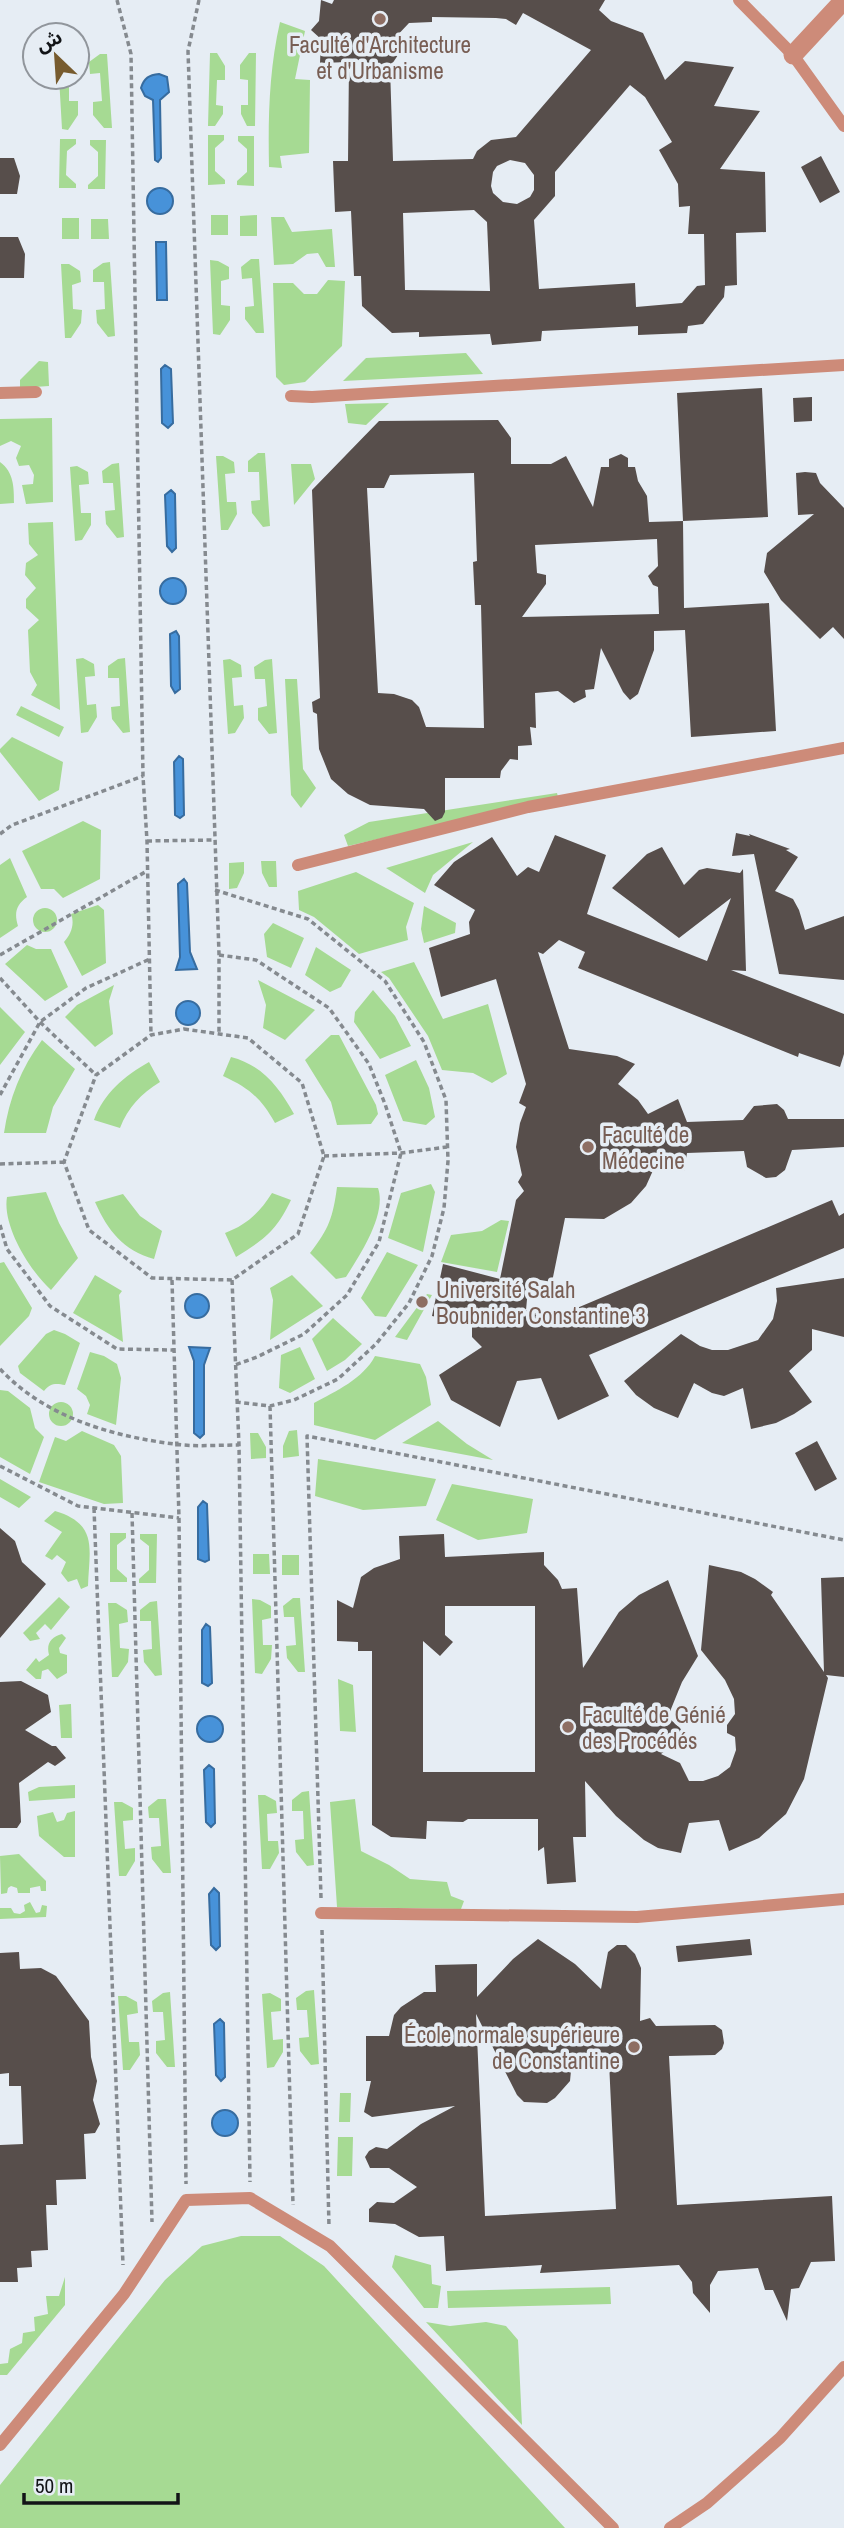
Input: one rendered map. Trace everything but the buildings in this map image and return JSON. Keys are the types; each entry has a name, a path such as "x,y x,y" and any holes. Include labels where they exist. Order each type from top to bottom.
{"street":[{"path":"793,55 844,0"}],"lane":[{"path":"739,0 793,55 844,126"},
{"path":"291,396 312,397 844,365"},
{"path":"0,393 36,392"},
{"path":"298,865 528,807 844,748"},
{"path":"321,1913 637,1917 844,1899"},
{"path":"0,2445 124,2294 186,2200 250,2198 330,2246 613,2528"},
{"path":"670,2528 706,2503 780,2438 844,2367"}],"path":[{"path":"117,0 131,54 143,776 151,1035"},
{"path":"199,0 188,51 219,954 219,1034"},
{"path":"0,834 12,825 143,776"},
{"path":"147,841 214,840"},
{"path":"0,955 148,871"},
{"path":"215,890 308,919 385,981 424,1042 442,1088 446,1100 448,1147 444,1208 432,1256 410,1303 376,1344 338,1379 294,1400 270,1406 236,1402"},
{"path":"219,954 256,960 329,1008 369,1064 386,1104 401,1153 379,1242 347,1295 304,1334 235,1365"},
{"path":"0,1094 40,1022 86,988 150,959"},
{"path":"0,978 40,1022 96,1075"},
{"path":"184,1029 219,1034 248,1038 302,1083 324,1156 298,1234 232,1280 152,1278 89,1230 64,1162 96,1075 151,1035 184,1029"},
{"path":"324,1156 401,1153 448,1147"},
{"path":"0,1164 64,1162"},
{"path":"0,1225 7,1249 50,1306 117,1349 173,1350"},
{"path":"172,1280 179,1518 186,2200"},
{"path":"232,1280 239,1444 250,2198"},
{"path":"0,1368 40,1402 84,1425 176,1445 239,1444"},
{"path":"270,1406 293,2224"},
{"path":"330,2246 307,1436 844,1540"},
{"path":"0,1466 78,1506 179,1518"},
{"path":"94,1508 124,2294"},
{"path":"132,1513 153,2250"}],"green space":[{"path":"280,22 305,31 295,79 310,80 309,153 280,156 282,168 269,167 271,76"},
{"path":"210,53 217,53 225,66 225,80 217,80 216,105 223,106 223,114 215,126 208,126"},
{"path":"249,53 256,53 255,126 247,126 241,114 241,105 248,105 248,80 240,79 240,65"},
{"path":"100,54 107,54 112,128 104,128 93,115 93,102 102,101 100,73 91,74 91,61"},
{"path":"60,91 69,91 69,101 78,101 78,115 68,130 62,129"},
{"path":"208,135 224,135 224,140 215,148 215,171 225,180 225,184 208,185"},
{"path":"238,136 254,136 254,186 237,185 237,181 247,172 247,149 238,141"},
{"path":"60,139 76,139 76,144 67,151 66,175 76,184 76,188 59,188"},
{"path":"90,140 106,140 105,189 88,189 88,185 98,176 98,152 90,145"},
{"path":"211,215 228,215 228,235 211,235"},
{"path":"257,215 257,236 240,236 240,216"},
{"path":"271,217 284,217 292,232 332,229 335,267 326,267 318,253 307,254 293,264 274,265"},
{"path":"62,218 79,218 79,239 62,239"},
{"path":"91,219 108,219 109,239 91,239"},
{"path":"251,259 259,259 264,333 256,333 245,319 245,307 254,306 252,278 242,279 241,267"},
{"path":"210,260 229,267 229,279 221,281 221,305 230,306 230,320 220,335 213,334"},
{"path":"110,262 115,336 108,337 97,323 96,310 105,309 104,282 93,282 93,270"},
{"path":"61,264 69,264 80,271 81,282 72,285 73,309 82,310 81,323 71,338 65,338"},
{"path":"328,280 345,281 342,346 305,382 284,385 276,377 273,283 293,283 304,294 317,294"},
{"path":"466,353 483,374 343,381 366,358"},
{"path":"39,361 48,362 49,386 20,388 20,380"},
{"path":"389,403 366,425 348,423 345,404"},
{"path":"52,418 53,502 26,504 22,485 33,484 34,475 29,465 19,466 16,458 21,446 11,441 0,446 0,419"},
{"path":"258,453 265,453 270,526 263,527 252,513 251,501 260,500 259,472 248,472 248,461"},
{"path":"216,456 223,456 234,462 235,473 225,474 227,502 236,502 237,514 228,530 221,530"},
{"path":"0,462 11,475 14,503 0,504"},
{"path":"119,463 124,537 117,538 106,524 105,511 115,510 113,483 103,483 102,471"},
{"path":"291,464 311,464 315,479 294,505"},
{"path":"77,466 88,472 89,484 79,485 81,513 91,513 91,525 82,540 75,541 70,467"},
{"path":"53,522 60,710 31,695 37,685 30,672 28,630 39,620 26,608 26,599 36,588 25,575 26,563 38,555 29,544 28,523"},
{"path":"83,658 94,664 95,676 85,677 87,705 96,704 97,717 88,732 81,733 76,659"},
{"path":"125,658 130,732 123,733 112,719 111,707 120,706 119,678 108,678 108,666"},
{"path":"230,659 241,665 242,677 232,678 234,706 243,705 244,718 235,733 228,734 223,660"},
{"path":"272,659 277,733 269,734 258,720 258,708 267,706 265,679 255,679 254,667"},
{"path":"285,679 297,679 303,769 316,788 301,808 291,795"},
{"path":"21,706 64,727 59,737 16,715"},
{"path":"12,737 63,762 59,790 39,801 0,752"},
{"path":"557,793 558,797 348,846 344,835 369,822"},
{"path":"83,821 101,830 100,879 63,898 54,889 41,889 22,851"},
{"path":"473,842 433,875 425,893 386,868"},
{"path":"10,858 27,897 17,910 18,926 0,938 0,865"},
{"path":"261,861 276,861 277,887 269,887 262,873"},
{"path":"244,862 244,873 237,888 229,889 229,863"},
{"path":"356,872 414,903 406,927 408,940 359,954 314,917 299,910 298,891"},
{"path":"98,905 104,910 106,963 82,976 64,942 72,929 71,914"},
{"path":"424,906 456,923 455,933 424,943 421,929"},
{"path":"45,908 56,915 57,920 50,931 45,932 34,925 33,920 40,909"},
{"path":"273,923 304,938 291,968 267,957 264,934"},
{"path":"27,945 36,949 51,949 68,987 45,1001 5,964"},
{"path":"316,947 351,970 341,987 330,992 305,975"},
{"path":"414,962 443,1019 488,1004 507,1074 492,1083 473,1073 442,1070 428,1036 389,978 381,972"},
{"path":"258,980 315,1010 285,1040 263,1028 266,1005"},
{"path":"114,985 109,1001 113,1034 95,1047 65,1017 77,1005"},
{"path":"373,990 395,1016 411,1046 380,1059 354,1022 355,1012"},
{"path":"0,1007 25,1032 0,1065"},
{"path":"331,1035 339,1035 376,1105 378,1114 371,1124 337,1125 331,1102 305,1060"},
{"path":"42,1040 75,1069 53,1107 46,1133 4,1133 17,1084"},
{"path":"231,1057 261,1071 294,1114 275,1123 253,1095 223,1076"},
{"path":"416,1060 429,1088 435,1117 426,1125 403,1121 385,1075"},
{"path":"149,1062 160,1082 136,1102 120,1128 94,1120 103,1102 116,1086"},
{"path":"431,1184 435,1192 423,1252 388,1238 401,1193"},
{"path":"337,1187 378,1188 380,1198 376,1222 365,1246 346,1277 336,1279 310,1253 329,1222"},
{"path":"46,1192 78,1258 51,1290 19,1247 7,1209 7,1197"},
{"path":"272,1193 291,1200 286,1211 269,1233 236,1257 225,1233 252,1217"},
{"path":"123,1194 140,1216 162,1231 154,1259 125,1245 105,1222 95,1202"},
{"path":"501,1220 509,1221 497,1272 441,1262 451,1235 482,1231"},
{"path":"387,1252 418,1265 386,1317 375,1316 361,1298"},
{"path":"4,1262 32,1308 29,1316 0,1346 0,1263"},
{"path":"95,1275 122,1291 119,1295 123,1342 73,1313"},
{"path":"292,1275 323,1306 270,1340 273,1300 270,1288"},
{"path":"427,1294 432,1295 407,1340 395,1337"},
{"path":"333,1318 362,1344 345,1360 327,1371 312,1339"},
{"path":"54,1330 80,1343 65,1385 53,1384 44,1391 20,1373 18,1366 46,1334"},
{"path":"300,1347 315,1379 290,1393 279,1388 281,1355"},
{"path":"90,1352 117,1364 121,1378 116,1425 87,1414 90,1405 86,1396 77,1389"},
{"path":"375,1356 420,1364 426,1377 431,1405 375,1440 314,1425 314,1403 356,1378"},
{"path":"0,1390 8,1391 30,1408 35,1428 44,1437 30,1474 0,1457"},
{"path":"61,1402 70,1405 73,1414 70,1423 61,1426 52,1423 49,1414 52,1405"},
{"path":"438,1421 467,1444 493,1460 402,1443"},
{"path":"297,1430 299,1456 283,1458 283,1446 289,1431"},
{"path":"82,1431 114,1445 121,1456 123,1503 104,1504 39,1482 55,1437 66,1441"},
{"path":"250,1433 258,1433 266,1447 266,1458 251,1459"},
{"path":"318,1459 436,1479 426,1506 363,1510 315,1496"},
{"path":"0,1479 31,1497 19,1508 0,1497"},
{"path":"452,1484 533,1499 527,1533 478,1540 436,1520"},
{"path":"55,1511 79,1523 88,1540 88,1586 81,1589 77,1579 68,1582 61,1573 66,1562 57,1555 52,1560 45,1556 62,1532 44,1521"},
{"path":"110,1533 126,1533 126,1538 117,1545 117,1569 127,1578 127,1582 110,1582"},
{"path":"140,1534 157,1534 156,1583 139,1583 139,1579 149,1570 149,1546 140,1539"},
{"path":"253,1554 269,1554 270,1574 253,1574"},
{"path":"282,1555 299,1555 299,1575 282,1575"},
{"path":"59,1597 70,1607 51,1630 45,1624 36,1633 40,1639 30,1641 23,1633"},
{"path":"293,1598 300,1598 305,1672 298,1672 287,1658 286,1646 296,1645 294,1617 284,1617 283,1606"},
{"path":"252,1599 271,1606 271,1618 262,1620 263,1645 272,1645 271,1659 262,1674 255,1673"},
{"path":"157,1601 162,1675 155,1676 144,1662 143,1650 152,1649 151,1621 140,1621 140,1610 150,1602"},
{"path":"108,1603 116,1603 127,1610 128,1622 119,1624 120,1648 129,1649 128,1662 118,1677 112,1677"},
{"path":"62,1634 66,1638 59,1648 60,1653 67,1655 67,1673 57,1679 48,1669 42,1671 41,1679 36,1679 26,1670 36,1658 39,1662 49,1655 50,1641"},
{"path":"338,1679 353,1685 356,1732 340,1731"},
{"path":"71,1704 72,1738 61,1738 59,1705"},
{"path":"75,1785 75,1798 29,1801 28,1792 39,1787"},
{"path":"309,1791 314,1865 307,1866 296,1852 295,1840 304,1839 303,1811 292,1811 292,1800 302,1792"},
{"path":"258,1795 265,1795 276,1801 277,1813 267,1814 268,1841 278,1841 279,1853 270,1869 262,1869"},
{"path":"158,1799 166,1799 171,1873 163,1873 152,1859 151,1847 161,1846 159,1818 149,1818 148,1807"},
{"path":"355,1799 361,1851 410,1879 447,1882 451,1896 464,1901 461,1909 337,1907 330,1802"},
{"path":"114,1802 122,1802 133,1808 133,1820 123,1821 125,1849 135,1848 135,1861 126,1876 119,1876"},
{"path":"75,1811 75,1857 64,1857 39,1836 37,1816 53,1812 57,1822 64,1820 67,1813"},
{"path":"19,1854 46,1881 46,1891 41,1891 40,1886 30,1888 30,1893 18,1893 17,1888 11,1886 7,1893 1,1894 0,1856"},
{"path":"30,1902 36,1913 40,1912 42,1905 47,1906 46,1917 0,1919 0,1908 11,1908 14,1913 20,1914 25,1911 24,1905"},
{"path":"314,1990 319,2064 311,2065 300,2051 299,2038 309,2037 307,2010 297,2010 296,1998 306,1991"},
{"path":"170,1992 175,2067 167,2067 156,2053 156,2041 165,2040 163,2012 153,2012 152,2001 163,1993"},
{"path":"270,1993 281,1999 281,2011 271,2012 273,2040 283,2039 283,2052 274,2067 267,2068 262,1994"},
{"path":"118,1996 126,1996 137,2002 138,2013 127,2015 129,2042 139,2042 140,2055 130,2070 123,2070"},
{"path":"340,2093 351,2093 350,2122 339,2122"},
{"path":"338,2137 353,2137 352,2176 337,2176"},
{"path":"241,2236 280,2236 324,2266 565,2528 0,2528 0,2485 165,2280 202,2246"},
{"path":"395,2255 431,2265 432,2284 441,2286 438,2308 424,2308 392,2267"},
{"path":"65,2277 65,2305 7,2375 0,2375 0,2364 8,2363 10,2349 22,2343 23,2333 35,2331 34,2317 48,2314 46,2296 59,2296"},
{"path":"610,2287 611,2304 448,2308 447,2291"},
{"path":"426,2322 450,2326 486,2322 506,2326 518,2340 522,2425"}],"water":[{"path":"159,74 167,77 169,92 160,100 161,158 158,162 155,160 153,100 145,96 141,88 147,78"},
{"path":"160,188 169,192 173,201 169,210 160,214 151,210 147,201 151,192"},
{"path":"156,242 166,242 167,300 157,300"},
{"path":"165,365 171,369 173,423 168,428 162,423 161,369"},
{"path":"171,490 175,494 176,548 172,552 167,546 165,495"},
{"path":"173,578 182,582 186,591 182,600 173,604 164,600 160,591 164,582"},
{"path":"176,631 179,636 180,689 175,693 171,686 170,634"},
{"path":"179,756 183,759 184,815 180,818 175,815 174,762"},
{"path":"184,879 187,883 190,952 197,969 176,970 180,957 178,884"},
{"path":"188,1001 197,1004 200,1013 197,1022 188,1025 179,1022 176,1013 179,1004"},
{"path":"197,1294 206,1297 209,1306 206,1315 197,1318 188,1315 185,1306 188,1297"},
{"path":"189,1347 210,1348 204,1365 204,1434 200,1438 194,1433 194,1361"},
{"path":"203,1501 207,1504 209,1560 205,1562 198,1559 198,1507"},
{"path":"206,1624 210,1627 212,1683 208,1686 202,1683 202,1630"},
{"path":"210,1716 219,1720 223,1729 219,1738 210,1742 201,1738 197,1729 201,1720"},
{"path":"209,1765 214,1769 215,1823 211,1827 206,1822 204,1770"},
{"path":"214,1888 219,1893 220,1946 216,1950 211,1945 209,1894"},
{"path":"220,2019 224,2023 225,2077 221,2081 216,2075 214,2024"},
{"path":"225,2110 234,2114 238,2123 234,2132 225,2136 216,2132 212,2123 216,2114"}],"place":[{"name":"Faculté d'Architecture et d'Urbanisme","path":"380,19"},
{"name":"Faculté de Médecine","path":"588,1147"},
{"name":"Université Salah Boubnider Constantine 3","path":"422,1302"},
{"name":"Faculté de Génié des Procédés","path":"568,1727"},
{"name":"École normale supérieure de Constantine","path":"634,2047"}]}
